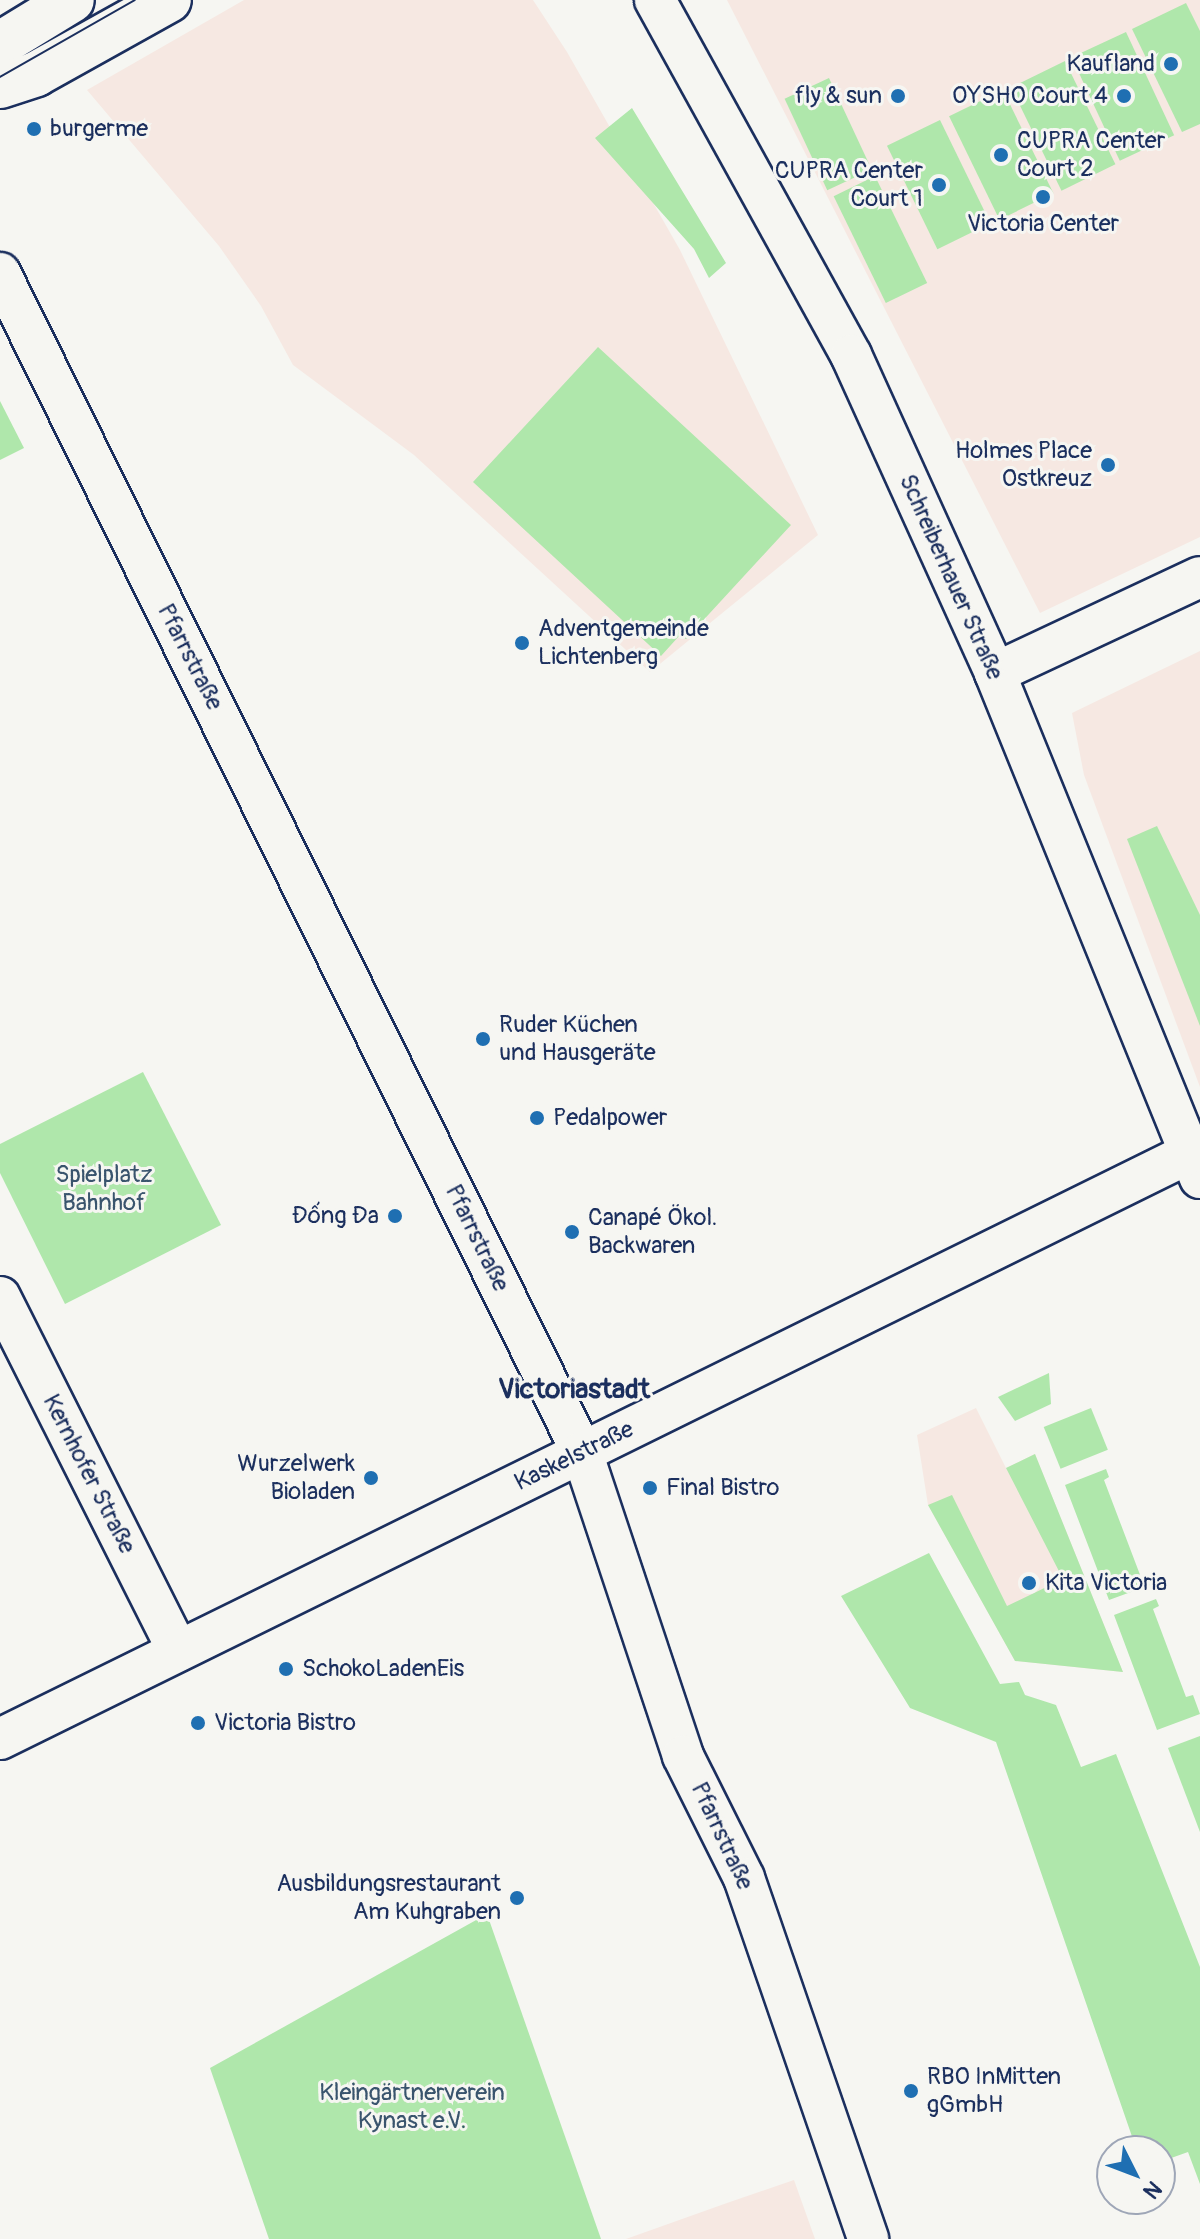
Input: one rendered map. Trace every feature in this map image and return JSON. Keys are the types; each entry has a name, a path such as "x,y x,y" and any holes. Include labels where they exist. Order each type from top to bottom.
{"main road":[{"path":"0,44 72,0"},
{"path":"0,86 36,74 169,0"}],"street":[{"name":"Schreiberhauer Straße","path":"655,0 851,355 995,673 1195,1165"},
{"name":"Pfarrstraße","path":"0,273 582,1452 683,1756 744,1878 868,2239"},
{"path":"995,673 1200,577"},
{"name":"Kaskelstraße","path":"0,1739 582,1452 1195,1165"},
{"name":"Kernhofer Straße","path":"0,1297 178,1651"}],"shaded area":[{"path":"244,0 533,0 567,52 680,250 818,535 650,672 414,455 293,365 261,306 219,246 87,90"},
{"path":"727,0 1200,0 1200,537 1040,613"},
{"path":"1200,651 1200,1087 1084,775 1072,713"},
{"name":"Kita Victoria","path":"976,1408 1006,1468 1035,1454 1123,1672 1015,1661 928,1505 917,1435"},
{"path":"794,2180 815,2239 626,2239 727,2203"}],"green space":[{"path":"1186,3 1200,31 1200,124 1182,132 1132,29"},
{"name":"OYSHO Court 4","path":"1126,32 1174,135 1120,161 1072,57"},
{"path":"1065,61 1115,164 1061,191 1011,87"},
{"path":"829,78 872,170 827,190 785,99"},
{"name":"CUPRA Center Court 2","path":"1003,90 1053,193 999,220 949,116"},
{"path":"632,108 726,263 709,278 694,249 595,138"},
{"name":"CUPRA Center Court 1","path":"940,120 990,223 937,249 887,146"},
{"path":"875,176 927,283 886,303 834,196"},
{"path":"598,347 791,525 686,639 680,635 661,656 473,482"},
{"path":"0,401 24,448 0,460"},
{"path":"1157,826 1200,915 1200,1026 1127,839"},
{"name":"Spielplatz Bahnhof","path":"143,1072 221,1225 65,1304 0,1173 0,1144"},
{"path":"1049,1373 1051,1404 1015,1421 998,1397"},
{"path":"1091,1408 1108,1450 1061,1469 1044,1427"},
{"path":"1035,1454 1123,1672 1015,1661 928,1505 952,1495 1007,1606 1063,1579 1006,1468"},
{"path":"1106,1469 1109,1477 1104,1480 1142,1580 1148,1579 1150,1585 1109,1600 1065,1485"},
{"path":"929,1553 1000,1684 1019,1682 1025,1695 1056,1705 1081,1767 1116,1754 1200,1967 1200,2184 1188,2152 1176,2156 1176,2135 1131,2135 996,1742 910,1708 841,1596"},
{"path":"1156,1599 1159,1606 1153,1609 1186,1697 1193,1695 1200,1714 1157,1730 1114,1615"},
{"path":"1200,1736 1200,1832 1168,1748"},
{"name":"Kleingärtnerverein Kynast e.V.","path":"487,1914 601,2239 269,2239 210,2068"}],"tram line":[{"path":"0,77 135,0"}],"place":[{"name":"Kaufland","path":"1171,64"},
{"name":"fly & sun","path":"898,96"},
{"name":"OYSHO Court 4","path":"1124,96"},
{"name":"burgerme","path":"34,129"},
{"name":"CUPRA Center Court 2","path":"1001,155"},
{"name":"CUPRA Center Court 1","path":"939,185"},
{"name":"Victoria Center","path":"1043,197"},
{"name":"Holmes Place Ostkreuz","path":"1108,465"},
{"name":"Adventgemeinde Lichtenberg","path":"522,643"},
{"name":"Ruder Küchen und Hausgeräte","path":"483,1039"},
{"name":"Pedalpower","path":"537,1118"},
{"name":"Đống Đa","path":"395,1216"},
{"name":"Canapé Ökol. Backwaren","path":"572,1232"},
{"name":"Wurzelwerk Bioladen","path":"371,1478"},
{"name":"Final Bistro","path":"650,1488"},
{"name":"Kita Victoria","path":"1029,1583"},
{"name":"SchokoLadenEis","path":"286,1669"},
{"name":"Victoria Bistro","path":"198,1723"},
{"name":"Ausbildungsrestaurant Am Kuhgraben","path":"517,1898"},
{"name":"RBO InMitten gGmbH","path":"911,2091"}],"district":[{"name":"Victoriastadt","path":"574,1390"}]}
